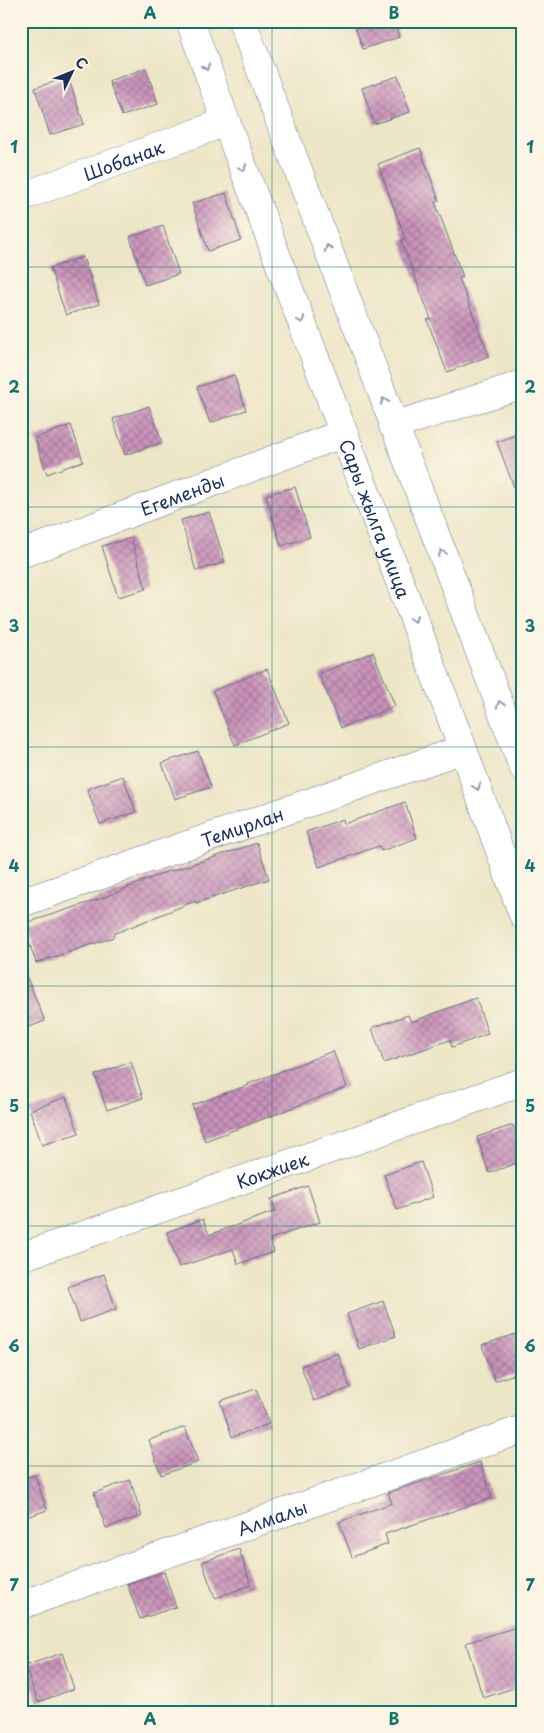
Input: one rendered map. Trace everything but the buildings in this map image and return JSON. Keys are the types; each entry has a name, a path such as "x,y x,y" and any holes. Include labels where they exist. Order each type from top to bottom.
{"street":[{"name":"Сары жылга улица","path":"190,21 226,122 463,749 523,915"},
{"path":"242,21 393,426 516,729 523,766"},
{"name":"Шобанак","path":"21,198 226,122"},
{"path":"393,426 523,384"},
{"name":"Егеменды","path":"21,554 344,433"},
{"name":"Темирлан","path":"21,903 463,749"},
{"name":"Кокжиек","path":"21,1257 523,1082"},
{"name":"Алмалы","path":"21,1605 523,1429"}]}
